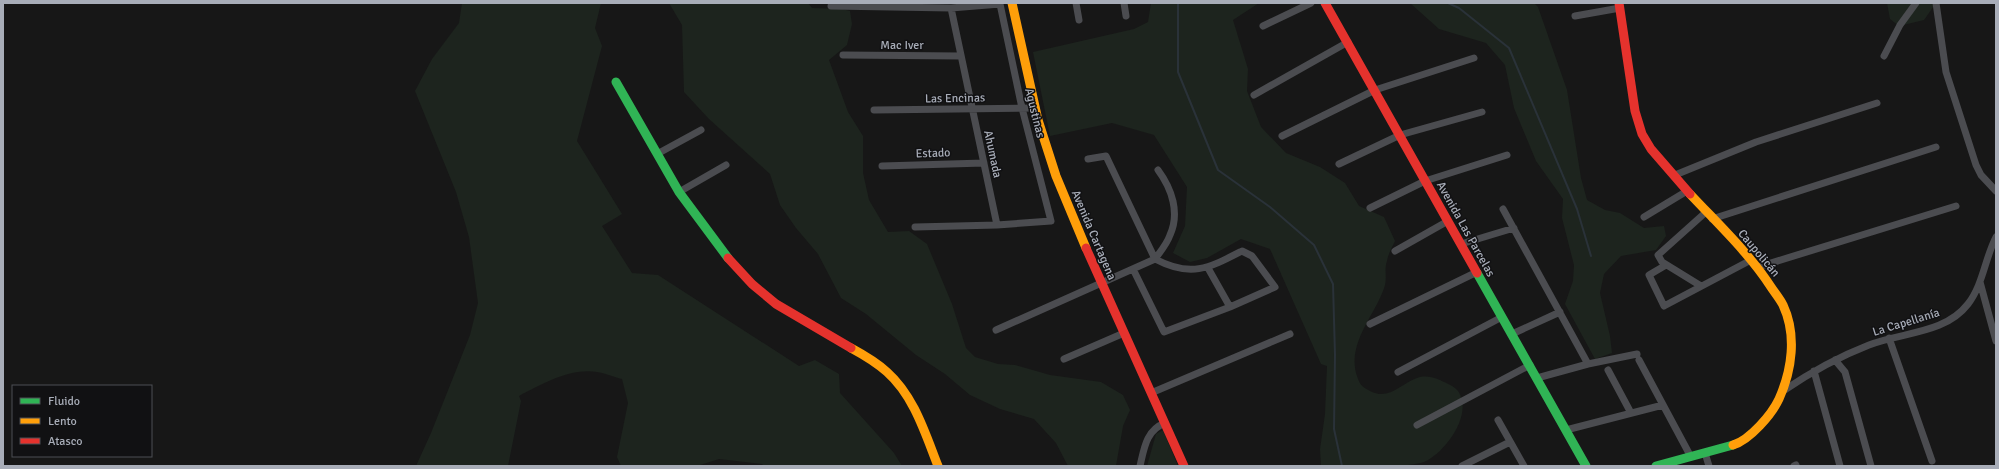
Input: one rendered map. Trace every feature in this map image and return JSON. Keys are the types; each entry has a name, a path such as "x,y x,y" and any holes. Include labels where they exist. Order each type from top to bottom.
{"street":[{"name":"Avenida Cartagena","path":"1012,3 1036,108 1056,176 1101,282 1184,466"},
{"path":"1076,3 1079,20"},
{"path":"1124,3 1126,16"},
{"path":"1263,26 1311,3"},
{"name":"Avenida Las Parcelas","path":"1325,3 1586,466"},
{"path":"1884,56 1900,25 1916,3"},
{"path":"1936,3 1943,57 1952,92 1976,166 1985,180 1996,191"},
{"name":"Agustinas","path":"951,8 1000,4 1022,108 1052,221 998,225"},
{"path":"831,6 951,8"},
{"path":"1575,16 1619,6"},
{"name":"Caupolicán","path":"1619,6 1635,112 1639,127 1651,149 1709,215 1758,267 1778,295 1790,326 1792,359 1784,391 1774,409 1753,432 1736,444 1656,466"},
{"name":"Ahumada","path":"951,8 998,225"},
{"path":"1254,95 1348,42"},
{"name":"Mac Iver","path":"843,55 961,56"},
{"path":"1282,136 1374,90 1474,58"},
{"path":"616,82 679,192 725,254 763,295 875,362 896,379 912,402 938,466"},
{"path":"1674,175 1756,142 1877,103"},
{"name":"Las Encinas","path":"874,110 1036,108"},
{"path":"1339,164 1400,135 1482,112"},
{"path":"657,154 701,130"},
{"path":"1701,286 1666,265 1658,258 1661,250 1709,215 1936,147"},
{"path":"1370,208 1425,181 1507,155"},
{"path":"1088,159 1106,156 1155,259 1168,265 1183,269 1208,268 1242,251 1252,256 1275,287 1230,307 1164,332 1133,269"},
{"name":"Estado","path":"882,166 984,163"},
{"path":"679,192 726,165"},
{"path":"996,330 1155,259 1170,237 1174,213 1170,192 1158,170"},
{"path":"1644,217 1687,190"},
{"path":"1758,267 1956,206"},
{"path":"1503,209 1588,364"},
{"path":"1395,251 1448,221"},
{"path":"915,227 998,225"},
{"path":"1461,244 1514,228"},
{"name":"La Capellanía","path":"1784,391 1814,371 1835,360 1889,338 1937,327 1952,319 1969,303 1980,282 1996,237"},
{"path":"1666,265 1649,275 1664,306 1751,260"},
{"path":"1208,268 1230,307"},
{"path":"1370,324 1477,272"},
{"path":"1980,282 1996,341"},
{"path":"1512,334 1560,312"},
{"path":"1398,372 1502,317"},
{"path":"1064,359 1124,333"},
{"path":"1151,393 1290,334"},
{"path":"1889,338 1932,461"},
{"path":"1537,378 1588,364 1638,357 1691,457"},
{"path":"1835,360 1845,372 1871,466"},
{"path":"1417,425 1530,365"},
{"path":"1608,370 1631,413"},
{"path":"1814,371 1840,466"},
{"path":"1566,430 1663,405"},
{"path":"1498,420 1524,466"},
{"path":"1140,466 1150,433 1156,427 1165,422"},
{"path":"1462,466 1510,442"},
{"path":"1705,453 1709,466"}],"shaded area":[{"path":"462,3 601,3 595,28 602,46 577,141 622,214 602,226 632,273 658,275 799,366 815,360 839,374 840,393 894,453 902,466 764,466 762,464 719,459 697,466 621,466 617,457 628,403 622,379 587,371 577,372 556,378 519,396 521,401 508,466 416,466 431,433 470,335 478,303 469,237 456,192 415,91 432,59 459,23"},
{"path":"669,3 808,3 812,8 842,9 850,11 852,24 847,45 829,60 848,112 863,136 863,173 869,200 888,232 909,231 927,244 952,304 966,348 975,357 998,364 1015,365 1050,375 1101,382 1123,395 1130,410 1123,426 1116,466 1068,466 1056,443 1034,419 1000,409 970,395 945,374 916,355 866,314 841,298 818,254 796,228 780,205 770,174 709,119 684,92 682,25"},
{"path":"1151,3 1259,3 1233,20 1248,69 1247,91 1261,127 1286,153 1320,167 1345,183 1359,206 1384,217 1395,241 1389,253 1386,264 1386,279 1381,296 1358,342 1355,354 1355,366 1359,381 1362,386 1368,390 1377,394 1383,394 1389,393 1417,378 1431,377 1450,385 1458,391 1462,400 1460,421 1455,432 1440,450 1424,462 1403,466 1321,466 1320,449 1325,414 1327,366 1321,364 1270,249 1241,239 1207,258 1190,262 1173,253 1185,226 1187,187 1154,135 1112,123 1050,136 1033,52 1134,29 1148,22"},
{"path":"1410,3 1534,3 1538,7 1567,90 1581,178 1587,200 1605,210 1620,213 1644,228 1664,226 1666,236 1656,250 1621,256 1604,274 1600,293 1610,336 1612,353 1595,359 1565,304 1573,281 1574,265 1562,218 1563,199 1536,161 1514,108 1505,65 1486,43 1439,29"},
{"path":"1887,3 1936,3 1924,20 1899,26 1890,19"},
{"path":"1163,430 1178,466 1147,466 1156,434"}],"waterway":[{"path":"1178,3 1178,72 1218,170 1270,207 1314,245 1333,284 1335,355 1334,429 1342,466"},
{"path":"1448,3 1459,8 1509,48 1577,209 1591,256"}],"traffic: fast":[{"path":"616,82 679,192 728,258"},
{"path":"1477,273 1586,466"},
{"path":"1656,466 1733,445"}],"traffic: slow":[{"path":"1012,3 1038,120 1056,176 1086,248"},
{"path":"1690,194 1733,239 1762,274 1783,305 1790,328 1790,364 1779,399 1760,426 1746,438 1733,445"},
{"path":"851,348 883,368 905,392 918,416 938,466"}],"traffic: jam":[{"path":"1325,3 1477,273"},
{"path":"1619,3 1635,111 1642,134 1651,149 1690,194"},
{"path":"1086,248 1184,466"},
{"path":"728,258 752,284 776,304 851,348"}]}
